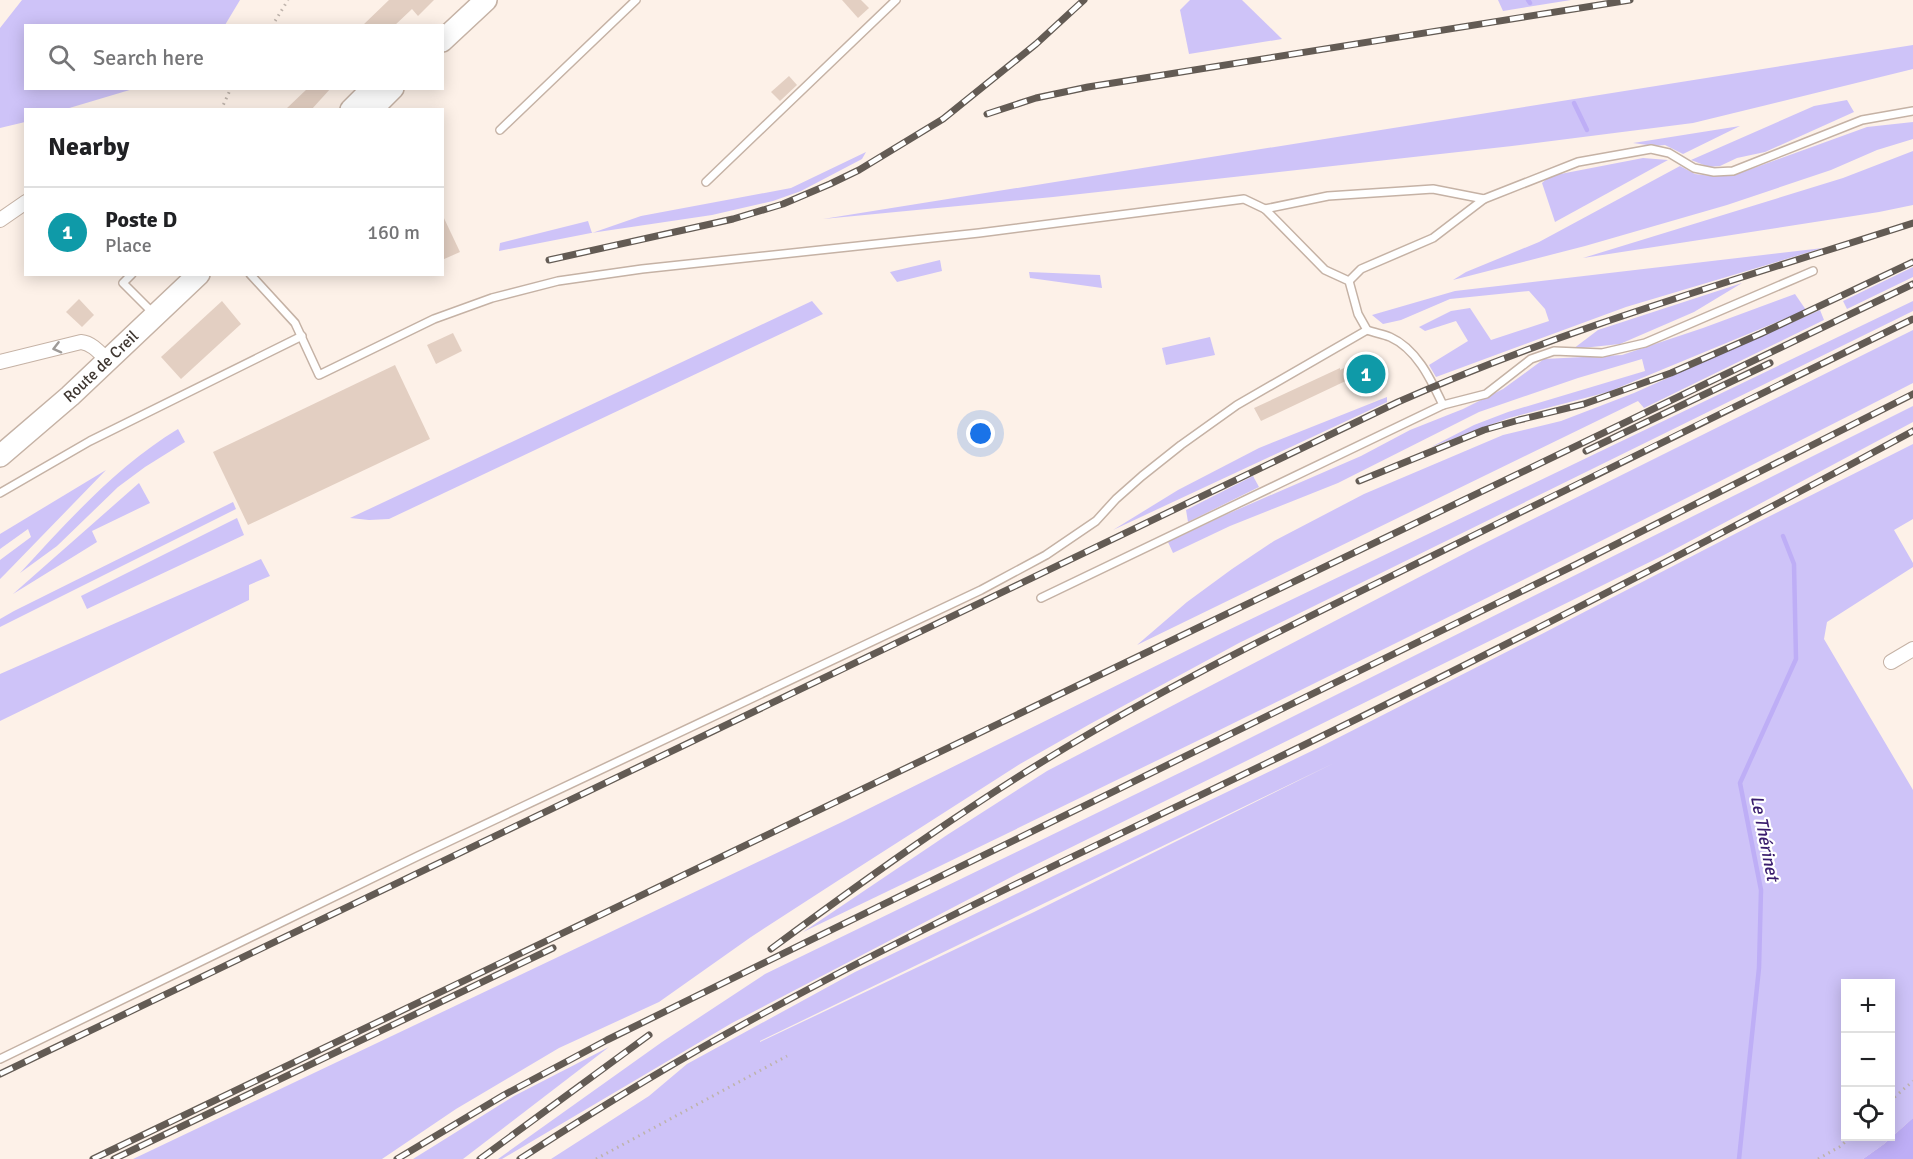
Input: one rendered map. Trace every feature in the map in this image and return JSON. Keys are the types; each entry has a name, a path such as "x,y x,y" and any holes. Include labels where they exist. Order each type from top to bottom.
{"main road":[{"path":"441,24 466,0"},
{"path":"444,39 486,0"},
{"path":"353,108 371,90"},
{"path":"372,108 391,90"},
{"name":"Route de Creil","path":"151,311 177,276"},
{"name":"Route de Creil","path":"0,439 103,356 151,311 196,276"},
{"name":"Route de Creil","path":"0,456 52,412 103,356"}],"street":[{"path":"0,220 24,203"},
{"path":"0,362 81,342 87,342 103,356"},
{"path":"1891,662 1913,649"}],"lane":[{"path":"500,130 636,0"},
{"path":"706,182 896,0"},
{"path":"1349,281 1361,269 1433,238 1484,199 1578,162 1650,149 1669,153 1694,168 1714,172 1733,171 1862,120 1913,111"},
{"path":"1265,209 1328,196 1433,189 1484,199"},
{"path":"252,276 291,318 302,336 319,375 434,318 492,298 558,281 642,269 979,233 1244,199 1265,209 1325,270 1349,281"},
{"path":"1041,598 1443,405 1486,394 1531,359 1554,351 1602,353 1645,343 1813,272"},
{"path":"130,276 123,283 151,311"},
{"path":"1349,281 1358,314 1367,330 1392,338 1413,354 1424,368 1443,405"},
{"path":"0,1059 429,851 990,585 1046,555 1096,521 1142,476 1237,405 1367,330"},
{"path":"0,494 90,441 302,336"}],"path":[{"path":"273,24 288,0"},
{"path":"221,108 230,90"},
{"path":"596,1159 788,1056"},
{"path":"1895,1097 1913,1081"},
{"path":"1818,1159 1847,1141"}],"shaded area":[{"path":"22,0 240,0 226,24 24,24 24,90 130,90 69,108 24,108 24,122 0,128 0,28"},
{"path":"1190,0 1242,0 1282,39 1189,54 1180,10"},
{"path":"1498,0 1571,0 1503,11"},
{"path":"1913,45 1913,69 1693,123 1512,146 1053,197 823,219"},
{"path":"1847,100 1854,112 1765,152 1737,158 1720,166 1709,167 1691,160 1814,106"},
{"path":"1913,122 1913,139 1877,150 1831,170 1727,205 1585,246 1453,280 1466,272 1539,242 1680,166 1695,174 1711,176 1740,173 1867,127"},
{"path":"1740,126 1683,154 1665,145 1633,143"},
{"path":"1913,151 1913,205 1583,258 1843,178"},
{"path":"866,152 862,159 801,191 773,201 712,215 593,233 641,216 791,188"},
{"path":"1643,158 1668,160 1555,222 1542,183 1550,176"},
{"path":"588,221 592,233 499,251 500,243"},
{"path":"1823,248 1626,307 1436,377 1429,365 1468,341 1456,321 1425,331 1419,327 1451,311 1470,308 1491,340 1549,321 1545,309 1529,291 1450,299 1401,320 1383,324 1372,315 1455,291"},
{"path":"940,260 942,271 897,282 890,272"},
{"path":"1913,267 1913,277 1847,309 1843,301"},
{"path":"1029,272 1100,275 1102,288 1030,278"},
{"path":"1742,283 1694,312 1620,344 1573,349 1598,330"},
{"path":"1795,294 1806,310 1608,392 1509,418 1431,447 1474,425 1508,412 1645,371 1642,359 1479,412 1338,483 1230,526 1173,553 1168,542 1361,456 1410,430 1463,409 1503,389 1544,359 1622,355"},
{"path":"812,301 823,314 389,519 350,518"},
{"path":"1913,301 1913,311 1239,643 1090,724 1020,764 842,878 751,937 659,1002 559,1048 456,1109 382,1159 133,1159 842,822 1220,634"},
{"path":"1820,310 1824,320 1644,408 1638,401 1137,645 1187,602 1274,541 1364,494 1503,435 1561,421 1634,393"},
{"path":"1913,330 1913,383 1360,661 803,932 1047,771 1477,547"},
{"path":"1210,337 1215,355 1166,365 1162,348"},
{"path":"1387,397 1387,402 1113,530 1178,490 1259,448"},
{"path":"1913,406 1913,422 1664,555 1019,873 732,1023 502,1159 498,1159 662,1042 765,974 1202,762"},
{"path":"178,429 185,442 118,487 57,546 20,573 94,495 134,460"},
{"path":"1913,444 1913,519 1894,530 1913,563 1913,567 1827,622 1824,639 1913,790 1913,1118 1895,1134 1895,979 1841,979 1841,1141 1887,1141 1863,1159 551,1159 649,1096 687,1064 855,972 1322,746","holes":["1334,763 1034,912 760,1042"]},
{"path":"106,470 0,579 0,560 31,537 28,529 0,549 0,534"},
{"path":"1253,476 1259,487 1188,522 1186,510"},
{"path":"139,483 150,503 92,531 97,542 13,594"},
{"path":"233,502 236,509 0,627 0,619 14,611"},
{"path":"237,518 244,535 87,609 81,596"},
{"path":"261,559 270,576 249,585 249,600 0,721 0,674"},
{"path":"609,1047 463,1159 413,1159 514,1096"},
{"path":"1913,1118 1913,1159 1863,1159 1887,1141 1895,1141 1895,1134"}],"building":[{"path":"389,0 434,0 418,16 412,9 396,24 364,24"},
{"path":"842,0 861,0 869,8 858,18"},
{"path":"789,76 797,85 780,101 771,92"},
{"path":"306,90 329,90 313,108 287,108"},
{"path":"444,218 460,252 444,259"},
{"path":"79,299 94,315 82,327 66,312"},
{"path":"222,301 241,324 181,379 161,357"},
{"path":"453,333 462,351 436,364 427,345"},
{"path":"1373,354 1386,382 1359,394 1352,378 1261,421 1254,408 1340,368 1340,370"},
{"path":"395,365 430,439 248,525 213,452"}],"waterway":[{"name":"Le Thérinet","path":"1574,103 1587,130"},
{"name":"Le Thérinet","path":"1739,1159 1759,968 1761,890 1740,783 1796,659 1794,564 1783,536"}],"railway":[{"path":"549,260 733,219 783,204 859,170 943,119 1036,44 1084,0"},
{"path":"987,114 1036,98 1088,87 1630,0"},
{"path":"0,1074 1398,402 1461,375 1589,328 1913,223"},
{"path":"1359,481 1484,430 1584,404 1671,373 1913,262"},
{"path":"93,1159 1913,284"},
{"path":"771,949 969,809 1050,757 1133,708 1302,620 1913,319"},
{"path":"1586,451 1770,363"},
{"path":"397,1159 504,1095 607,1040 1577,564 1913,394"},
{"path":"520,1159 671,1065 830,978 964,910 1456,670 1913,431"},
{"path":"114,1159 553,948"},
{"path":"480,1159 649,1035"}],"place":[{"name":"Poste D","path":"1366,374"}]}
